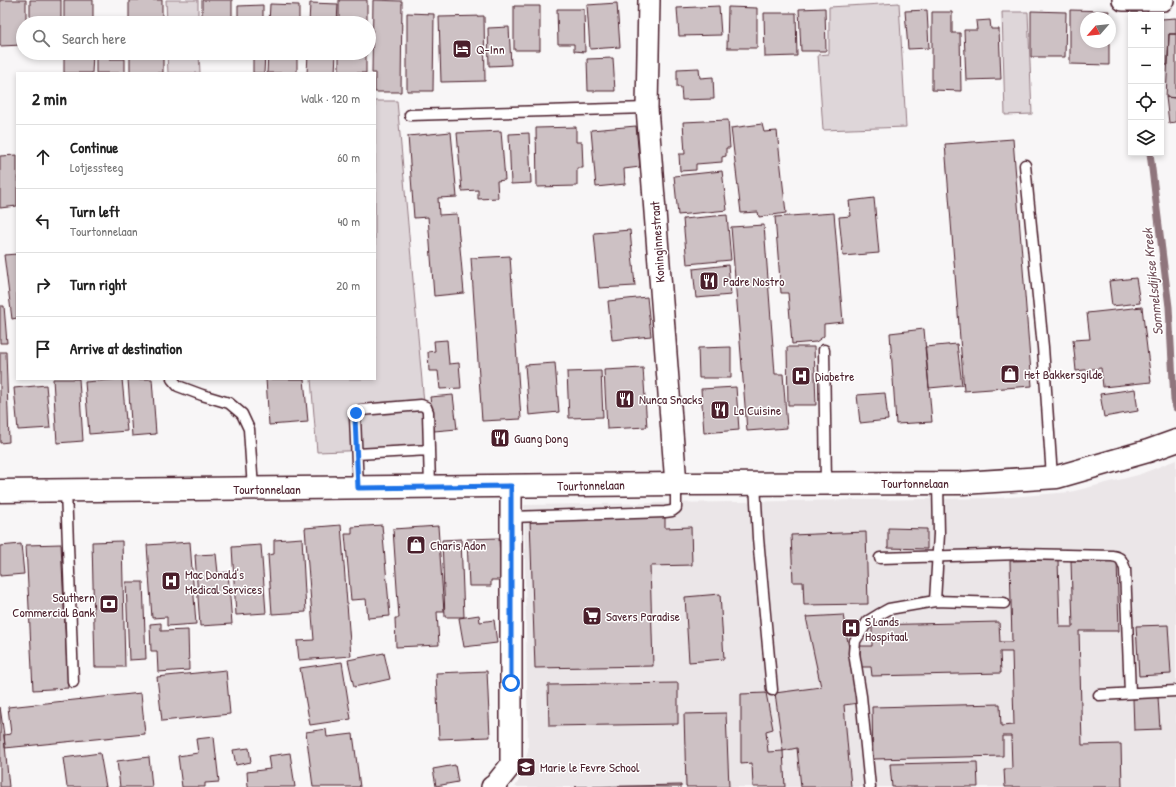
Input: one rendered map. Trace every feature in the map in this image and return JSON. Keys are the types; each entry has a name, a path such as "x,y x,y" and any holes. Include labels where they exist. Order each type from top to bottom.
{"street":[{"name":"Koninginnestraat","path":"649,0 647,108 676,484"},
{"path":"1122,0 1163,0"},
{"name":"Tourtonnelaan","path":"0,491 755,483 962,483 1057,477 1148,451 1176,441"},
{"path":"492,787 511,765 511,486"}],"lane":[{"path":"410,115 647,108"},
{"path":"1025,165 1043,347 1052,477"},
{"path":"824,350 826,483"},
{"path":"173,380 178,386 229,403 242,414 249,429 253,489"},
{"path":"358,488 356,413 361,410 421,405 426,406 428,412 430,487"},
{"path":"356,454 429,450"},
{"path":"755,483 758,538 772,690"},
{"path":"935,601 939,534 938,483"},
{"path":"511,517 672,511 676,508 676,484"},
{"path":"66,490 73,682"},
{"path":"880,558 1022,554 1118,557 1122,561 1125,569 1130,693"},
{"path":"870,787 861,696 854,653 855,641 868,621 889,609 935,601 1004,603"},
{"path":"1100,695 1176,691"}],"shaded area":[{"path":"166,0 198,0 198,16 167,16"},
{"path":"899,3 906,127 823,130 818,55 829,54 829,7"},
{"path":"1002,12 1028,12 1032,114 1005,115"},
{"path":"167,60 199,60 200,72 168,72"},
{"path":"376,101 397,101 428,448 317,452 311,380 376,380"},
{"name":"S'Lands Hospitaal","path":"1176,460 1176,787 515,787 528,751 524,505 998,498 1070,492 1138,475"}],"building":[{"path":"0,0 26,0 26,16 16,16 16,45 0,46"},
{"path":"30,0 61,0 61,16 30,16"},
{"path":"64,0 93,0 93,16 64,16"},
{"path":"129,0 162,0 162,16 129,16"},
{"path":"202,0 232,0 232,16 202,16"},
{"path":"339,0 367,0 367,16 339,16"},
{"path":"373,0 402,1 401,92 376,92 376,72 372,72 372,60 376,60 376,16 373,16"},
{"path":"310,3 338,4 337,16 309,16"},
{"path":"617,3 620,47 590,49 587,5"},
{"path":"270,4 299,5 299,16 269,16"},
{"path":"263,5 263,16 238,16 238,6"},
{"path":"514,6 540,6 540,50 514,50"},
{"path":"719,6 721,35 679,36 677,8"},
{"path":"728,7 757,8 757,48 727,48"},
{"path":"825,8 826,51 801,51 799,9"},
{"path":"557,9 584,9 585,52 574,51 574,44 558,44"},
{"path":"927,10 929,48 908,49 905,11"},
{"path":"1070,10 1109,11 1080,12 1080,48 1109,48 1109,65 1070,64"},
{"path":"1031,11 1066,12 1065,57 1031,57"},
{"path":"932,12 952,12 952,33 960,33 961,91 932,90"},
{"path":"407,13 434,14 433,91 407,91"},
{"path":"764,13 796,13 797,56 765,57"},
{"name":"Q-Inn","path":"484,16 485,81 441,82 439,17"},
{"path":"1176,18 1176,34 1169,34 1168,65 1164,65 1164,19"},
{"path":"990,20 991,29 999,29 1001,79 966,80 964,30 977,30 976,21"},
{"path":"509,27 511,65 489,66 488,28"},
{"path":"1169,34 1176,34 1176,98 1166,97"},
{"path":"613,58 615,91 588,91 587,59"},
{"path":"64,60 93,60 92,72 64,72"},
{"path":"96,60 125,60 125,72 96,72"},
{"path":"130,60 163,60 163,72 130,72"},
{"path":"253,60 265,60 264,72 253,72"},
{"path":"268,60 297,60 297,72 267,72"},
{"path":"308,60 336,60 335,72 307,72"},
{"path":"339,60 366,60 366,72 339,72"},
{"path":"699,68 700,78 713,77 714,99 682,100 681,87 677,87 677,69"},
{"path":"1166,97 1176,98 1176,122 1169,123"},
{"path":"728,120 730,148 726,148 726,156 722,157 722,162 696,164 696,170 680,171 679,154 685,154 683,122"},
{"path":"762,124 764,132 777,131 786,213 759,217 758,212 741,213 731,128"},
{"path":"636,126 640,167 624,169 625,184 596,187 591,130"},
{"path":"576,127 576,142 582,142 583,168 577,168 577,186 537,187 536,128"},
{"path":"501,131 505,180 497,181 498,198 478,199 478,190 462,191 457,133"},
{"path":"451,132 457,197 438,198 439,215 457,214 464,293 434,296 428,217 414,218 408,136"},
{"path":"529,133 531,183 511,184 509,134"},
{"path":"1013,139 1032,386 964,391 945,144"},
{"path":"16,155 16,206 0,208 0,156"},
{"path":"722,171 727,210 678,215 674,176"},
{"path":"874,198 879,253 843,256 839,217 851,216 849,201"},
{"path":"834,213 843,322 824,324 824,336 816,342 792,344 788,293 781,293 775,217"},
{"path":"727,215 731,260 687,264 683,219"},
{"path":"764,225 775,374 783,374 787,428 747,431 731,227"},
{"path":"630,230 635,286 599,288 594,233"},
{"path":"16,254 16,318 12,319 4,255"},
{"path":"510,256 521,419 482,421 471,258"},
{"path":"728,265 731,295 696,298 693,269"},
{"path":"1136,278 1140,303 1112,306 1109,281"},
{"path":"647,297 651,336 612,340 608,301"},
{"path":"0,306 4,306 7,343 0,343"},
{"path":"1142,307 1151,382 1103,387 1101,368 1076,371 1073,340 1090,339 1087,313"},
{"path":"924,329 932,422 896,424 890,333"},
{"path":"447,340 449,364 459,363 461,388 440,389 438,371 429,371 428,352 435,351 434,341"},
{"path":"957,344 962,385 929,388 925,347"},
{"path":"731,347 731,378 699,378 698,348"},
{"name":"Diabetre","path":"787,347 814,347 816,405 788,405"},
{"path":"0,352 6,352 9,442 0,443"},
{"path":"555,363 559,412 529,415 525,365"},
{"name":"Nunca Snacks","path":"643,368 647,427 607,429 604,370"},
{"path":"601,371 603,417 569,418 567,372"},
{"path":"53,380 79,380 83,441 57,443"},
{"path":"122,380 127,431 89,434 85,382"},
{"path":"128,380 152,380 156,434 132,436"},
{"path":"266,380 304,380 308,422 269,425"},
{"path":"46,385 50,428 18,430 14,388"},
{"name":"La Cuisine","path":"736,387 739,430 704,433 701,389"},
{"path":"1135,389 1138,411 1104,417 1100,394"},
{"path":"885,393 888,420 860,423 857,395"},
{"path":"453,395 457,429 434,431 430,397"},
{"name":"Savers Paradise","path":"665,516 665,528 691,527 692,565 650,566 653,666 535,668 530,519"},
{"path":"341,525 351,656 299,660 297,641 314,640 305,528"},
{"path":"382,525 390,616 368,618 366,599 351,600 345,534 352,534 352,527"},
{"path":"438,526 444,612 437,612 439,645 396,647 395,618 399,618 393,529"},
{"path":"888,528 927,529 927,549 888,548"},
{"path":"866,532 868,604 804,605 803,582 793,582 791,535"},
{"path":"302,538 306,612 272,614 268,555 274,554 274,540"},
{"path":"499,538 501,580 491,580 491,586 469,586 467,539"},
{"path":"461,539 464,617 445,617 442,540"},
{"name":"Southern Commercial Bank","path":"122,541 125,667 95,667 92,542"},
{"name":"Mac Donald's Medical Services","path":"190,542 196,624 167,626 167,617 152,618 147,545"},
{"path":"21,544 24,574 0,576 0,546"},
{"path":"61,544 68,688 33,690 26,545"},
{"path":"261,545 266,613 236,615 232,547"},
{"path":"216,554 218,573 228,572 232,624 200,626 195,555"},
{"path":"1058,560 1060,627 1073,627 1071,561 1117,560 1119,631 1079,631 1082,745 1121,744 1122,787 1005,787 1004,769 1012,769 1011,736 1003,736 1003,756 873,759 872,707 1000,704 1001,726 1014,725 1012,652 1000,652 1001,673 872,676 871,667 860,667 860,646 872,646 872,625 999,622 1000,642 1012,642 1010,561"},
{"path":"126,582 143,582 146,659 129,660"},
{"path":"720,594 724,659 689,662 685,597"},
{"path":"479,615 480,622 494,620 497,643 464,647 459,618"},
{"path":"843,615 859,703 844,705 851,787 801,787 797,748 783,751 775,693 821,687 806,617"},
{"path":"161,623 161,631 188,630 189,670 158,672 157,651 151,651 150,624"},
{"path":"1168,625 1171,674 1139,676 1136,626"},
{"path":"384,653 390,679 354,687 348,660"},
{"path":"342,662 351,719 310,725 300,668"},
{"path":"226,670 230,714 162,721 157,677"},
{"path":"487,671 490,737 439,739 436,673"},
{"path":"678,683 678,724 549,726 548,685"},
{"path":"141,693 145,734 5,748 4,735 11,734 8,707"},
{"path":"766,693 773,729 766,731 768,752 783,751 785,787 753,787 752,763 741,764 741,694"},
{"path":"1158,697 1160,729 1134,730 1133,699"},
{"path":"0,707 4,735 9,787 0,787"},
{"path":"726,713 729,787 686,787 684,714"},
{"path":"326,729 327,737 353,734 360,787 313,787 306,732"},
{"path":"214,737 219,782 205,783 205,787 182,787 178,756 198,753 196,739"},
{"path":"249,748 251,762 236,765 233,750"},
{"path":"100,753 106,787 67,787 63,758"},
{"path":"290,753 295,787 248,787 247,772 270,769 268,756"},
{"path":"149,757 152,787 120,787 117,761"},
{"path":"977,762 978,787 892,787 890,764"},
{"path":"455,765 458,782 436,786 433,769"},
{"path":"681,785 681,787 575,787"}],"waterway":[{"name":"Sommelsdijkse Kreek","path":"1132,2 1134,12"},
{"name":"Sommelsdijkse Kreek","path":"1150,156 1169,307 1174,400 1176,408"}],"place":[{"name":"Q-Inn","path":"462,49"},
{"name":"Padre Nostro","path":"709,281"},
{"name":"Het Bakkersgilde","path":"1010,374"},
{"name":"Diabetre","path":"801,376"},
{"name":"Nunca Snacks","path":"625,399"},
{"name":"La Cuisine","path":"720,410"},
{"name":"Guang Dong","path":"500,438"},
{"name":"Charis Adon","path":"416,545"},
{"name":"Mac Donald's Medical Services","path":"171,581"},
{"name":"Southern Commercial Bank","path":"109,604"},
{"name":"Savers Paradise","path":"592,616"},
{"name":"S'Lands Hospitaal","path":"851,628"},
{"name":"Marie le Fevre School","path":"526,767"}],"route":[{"path":"356,413 358,488 511,486 511,683"}]}
